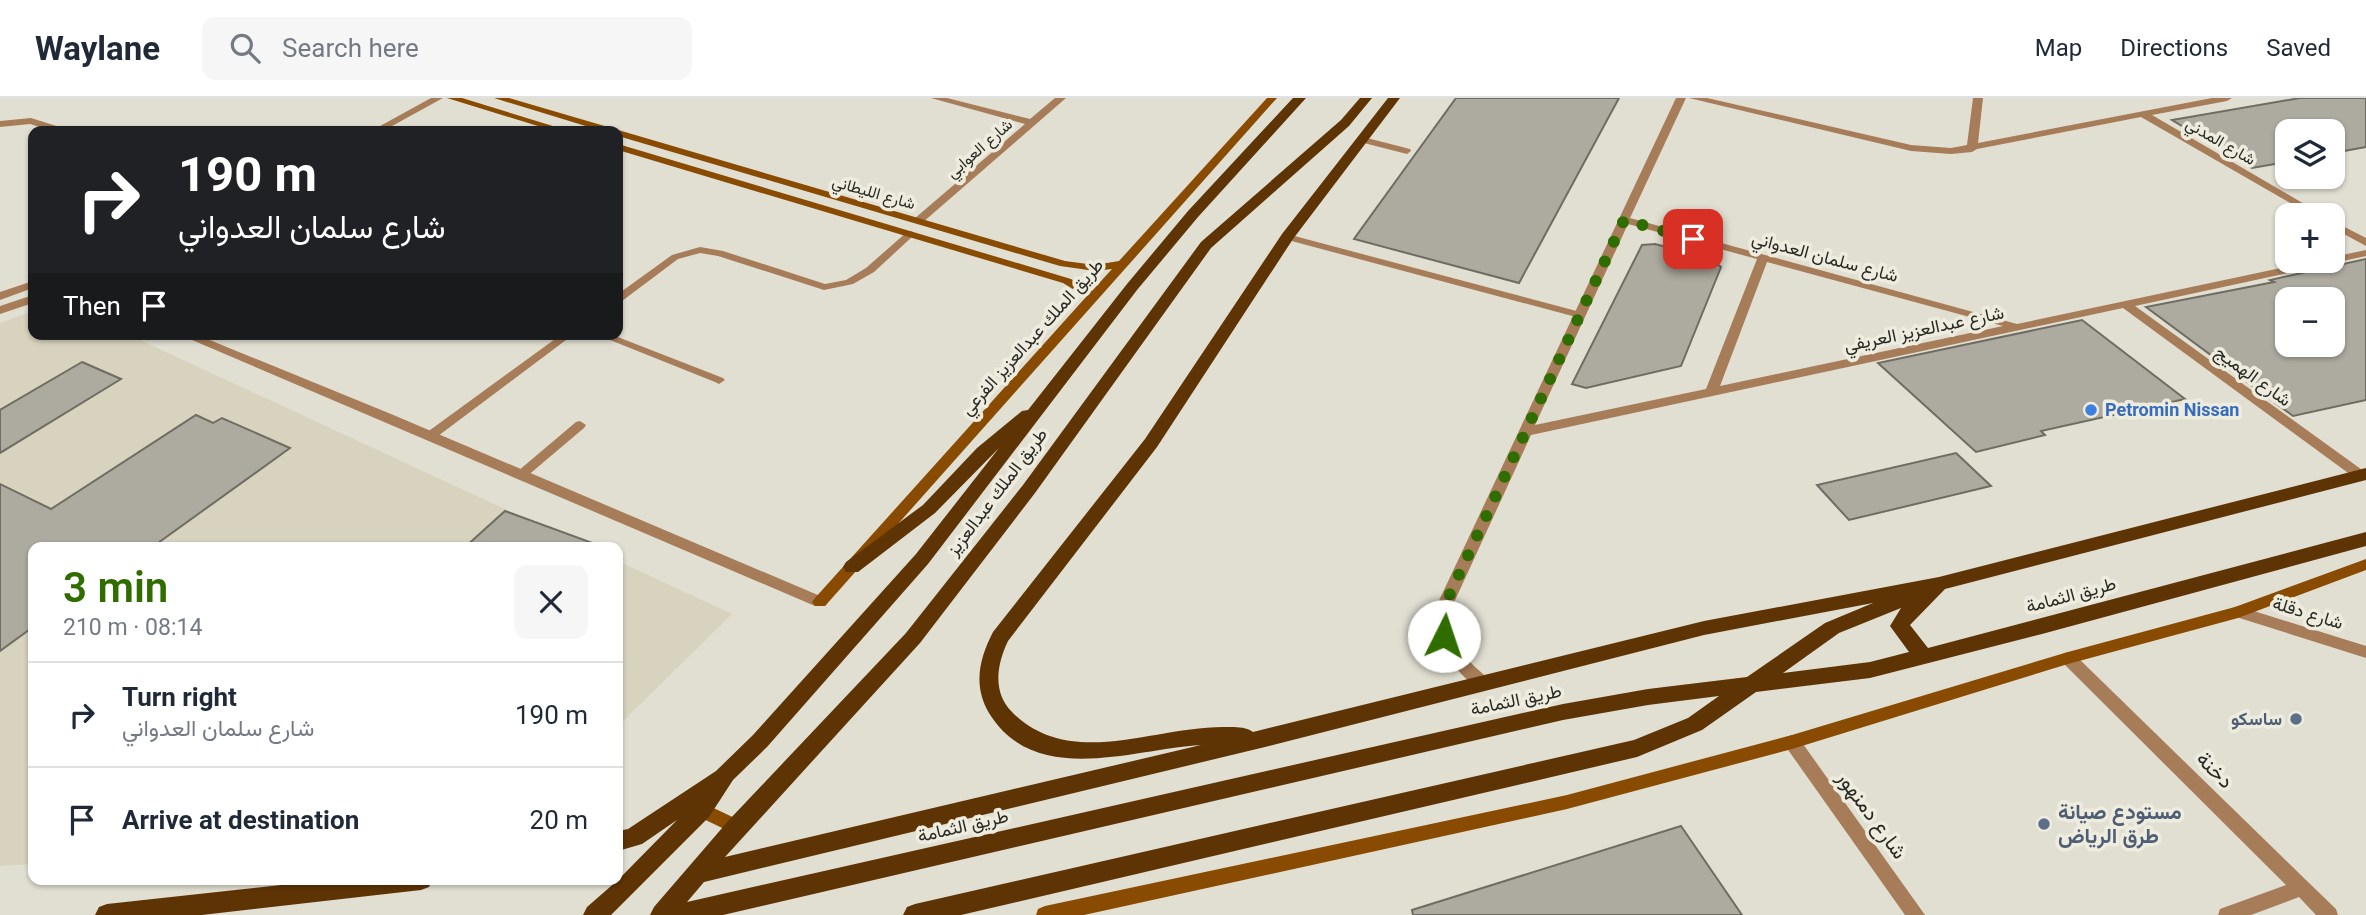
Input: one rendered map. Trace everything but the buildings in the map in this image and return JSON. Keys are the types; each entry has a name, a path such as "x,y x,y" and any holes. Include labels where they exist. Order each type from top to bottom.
{"main road":[{"name":"طريق الملك عبدالعزيز","path":"623,840 634,837 726,774 760,741 922,559 1132,287 1194,214 1300,98"},
{"name":"طريق الملك عبدالعزيز","path":"662,915 737,827 913,638 1029,489 1206,245 1345,123 1366,98"},
{"path":"1265,738 1215,735 1092,752 1068,752 1045,747 1008,724 996,708 989,690 991,654 1000,637 1151,443 1287,237 1394,98"},
{"path":"852,567 929,509 983,452 1045,403"},
{"name":"طريق الثمامة","path":"696,874 1265,738 1704,628 1939,584 2363,475"},
{"name":"طريق الثمامة","path":"677,915 1563,712 1754,683 1870,670 2366,539"},
{"path":"1923,656 1900,626 1904,616 1939,584"},
{"path":"915,915 1637,748 1695,724 1832,628 1939,584"},
{"name":"طريق الملك عبدالعزيز","path":"595,915 701,810 726,774"},
{"path":"107,915 376,885"}],"street":[{"path":"386,126 439,98"},
{"path":"452,98 547,126"},
{"path":"499,98 595,126"},
{"path":"936,98 1033,122"},
{"name":"شارع العوابي","path":"918,221 1061,98"},
{"name":"طريق الملك عبدالعزيز الفرعي","path":"522,474 820,602 1272,98"},
{"path":"1483,684 1451,652 1444,636 1443,609 1681,98"},
{"path":"1694,98 1911,148 1938,151 1972,149 2227,98"},
{"path":"1972,149 1978,98"},
{"name":"شارع المدني","path":"2144,115 2297,203"},
{"path":"0,124 31,121 46,126"},
{"name":"شارع الليطاني","path":"623,134 1064,264 1095,268 1124,264"},
{"name":"شارع الليطاني","path":"623,148 1067,281 1094,297"},
{"name":"شارع سلمان العدواني","path":"1624,220 2017,327"},
{"path":"2345,230 2366,243"},
{"name":"شارع عبدالعزيز العريفي","path":"2345,257 2366,253"},
{"path":"1711,393 1763,258"},
{"name":"شارع عبدالعزيز العريفي","path":"1525,432 2275,272"},
{"path":"0,296 28,286"},
{"path":"0,310 28,301"},
{"name":"شارع الهميج","path":"2125,304 2363,475"},
{"path":"198,340 522,474"},
{"path":"1045,915 1567,802 1792,742 2068,658 2238,612 2366,564"},
{"name":"شارع دقلة","path":"2238,612 2366,652"},
{"name":"دخنة","path":"2068,658 2329,915"},
{"name":"شارع دمنهور","path":"1792,742 1916,915"},
{"path":"701,810 737,827"},
{"path":"2227,915 2302,888"}],"lane":[{"path":"1363,140 1406,151"},
{"path":"623,295 676,257 701,250 720,253 824,287 849,282 870,270 910,234"},
{"path":"1287,237 1580,315"},
{"path":"430,436 561,340"},
{"path":"616,340 719,380"},
{"path":"522,474 580,425"}],"shaded area":[{"path":"28,313 28,340 140,340 576,542 28,542 28,864 0,866 0,323"},
{"path":"623,563 732,614 623,721"}],"place":[{"name":"Petromin Nissan","path":"2091,410"},
{"name":"ساسكو","path":"2296,719"},
{"name":"مستودع صيانة طرق الرياض","path":"2044,824"}],"route":[{"path":"1444,636 1443,609 1624,220 1693,239"}]}
